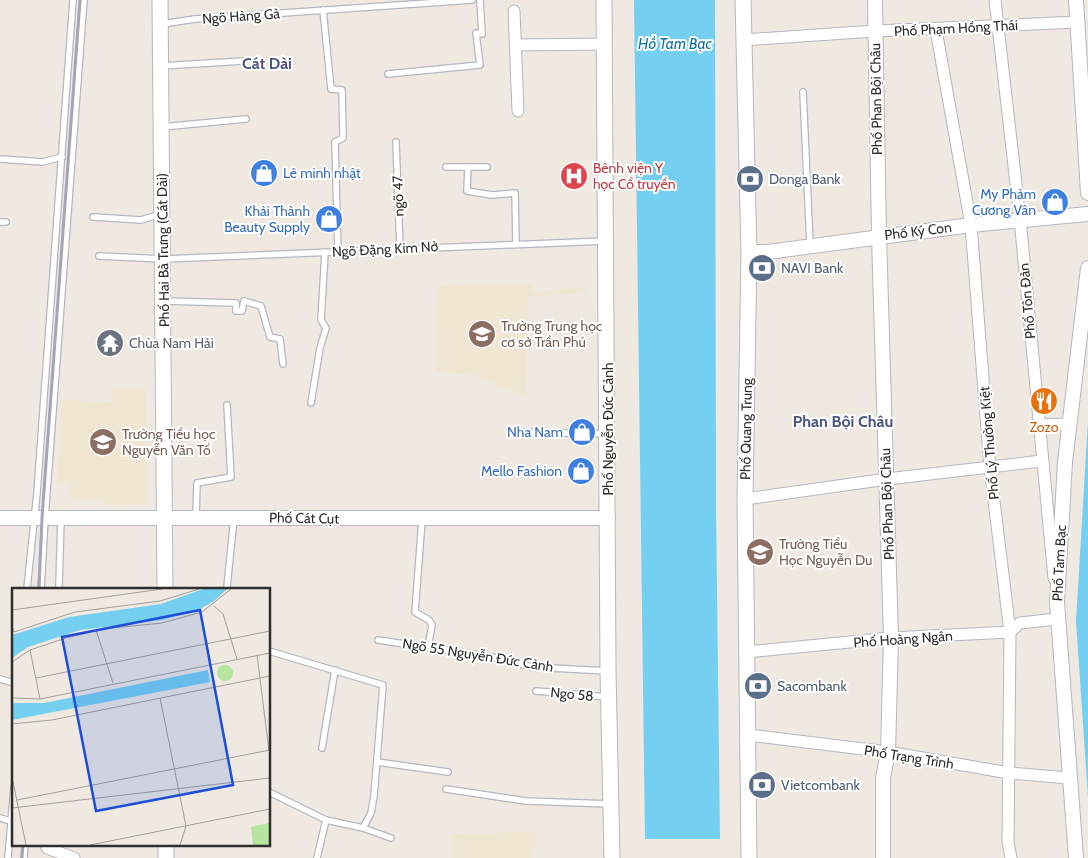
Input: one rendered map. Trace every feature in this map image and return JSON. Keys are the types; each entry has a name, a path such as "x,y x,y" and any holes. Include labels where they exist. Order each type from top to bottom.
{"main road":[{"name":"Phố Hai Bà Trưng (Cát Dài)","path":"160,0 164,259 165,588"},
{"name":"Phố Nguyễn Đức Cảnh","path":"604,0 608,434 608,697 612,858"},
{"name":"Phố Quang Trung","path":"742,0 749,252 745,499 749,858"}],"street":[{"name":"Phố Phan Bội Châu","path":"875,0 879,236 891,638 888,752 883,778 883,858"},
{"name":"Phố Tôn Đản","path":"995,0 1020,219 1041,461 1057,602"},
{"path":"1076,0 1079,22 1088,193"},
{"path":"514,11 518,111"},
{"name":"Phố Phạm Hồng Thái","path":"743,40 875,31 936,30 1079,22"},
{"name":"Phố Lý Thường Kiệt","path":"936,30 971,225 990,468 1010,632 1008,842 1011,858"},
{"path":"516,46 605,44"},
{"name":"Phố Ký Con","path":"749,252 768,252 810,247 879,236 1020,219 1088,214"},
{"name":"Phố Tam Bạc","path":"1076,858 1056,619 1059,544 1070,424 1088,268"},
{"path":"1038,426 1070,424"},
{"path":"745,499 887,479 1041,461"},
{"name":"Phố Cát Cụt","path":"0,518 196,517 422,520 608,518"},
{"name":"Phố Hoàng Ngân","path":"747,652 891,638 1010,632 1020,623 1056,619"},
{"name":"Phố Trạng Trình","path":"749,736 888,752 1009,773 1069,778"},
{"path":"47,848 74,858"}],"lane":[{"path":"41,588 37,493 73,0"},
{"path":"27,588 39,518 84,0"},
{"name":"Ngõ Hàng Gà","path":"161,24 195,19 472,0"},
{"path":"388,74 480,65 476,33 482,34 480,0"},
{"path":"323,10 331,89 342,90 343,138 335,142 338,252"},
{"path":"161,66 243,62"},
{"path":"803,92 810,247"},
{"path":"162,128 246,119"},
{"name":"ngõ 47","path":"396,142 400,249"},
{"path":"0,160 43,162 62,157"},
{"path":"446,167 487,167"},
{"path":"468,167 467,191 492,195 515,193 516,243"},
{"path":"93,217 141,220 163,214"},
{"name":"Ngõ Đặng Kim Nở","path":"99,256 164,259 606,240"},
{"path":"311,403 320,348 326,328 321,320 325,252"},
{"path":"164,301 236,303 236,311 242,311 244,301 261,306 270,337 280,339 283,364"},
{"path":"196,517 197,483 231,477 227,405"},
{"path":"522,432 608,434"},
{"path":"60,586 61,518"},
{"path":"227,587 234,518"},
{"path":"422,520 415,612 429,620 432,625 428,647"},
{"name":"Ngõ 55 Nguyễn Đức Cảnh","path":"378,640 492,657 532,667 608,671"},
{"path":"270,650 384,685 371,813 363,828"},
{"path":"322,748 335,670"},
{"name":"Ngo 58","path":"536,691 608,697"},
{"path":"377,762 448,772"},
{"path":"446,789 526,801 610,804"},
{"path":"270,792 326,820 363,828 391,838"},
{"path":"0,818 12,822"},
{"path":"317,858 326,820"},
{"path":"8,858 12,829"}],"shaded area":[{"name":"Trường Trung học cơ sở Trần Phú","path":"533,283 533,292 586,287 586,293 528,297 526,397 474,375 435,372 438,286"},
{"name":"Trường Tiểu học Nguyễn Văn Tố","path":"145,387 148,503 106,506 104,500 70,498 70,484 57,483 61,400 112,402 113,389"},
{"path":"536,832 537,846 531,847 531,858 451,858 451,834"}],"water":[{"name":"Hồ Tam Bạc","path":"634,0 715,0 716,505 720,839 645,839"},
{"path":"1088,421 1088,797 1076,621"}],"railway":[{"path":"39,588 42,518 80,0"},
{"path":"22,858 23,846"}],"place":[{"name":"Lê minh nhật","path":"264,173"},
{"name":"Bênh viện Y học Cổ truyền","path":"574,176"},
{"name":"Donga Bank","path":"750,179"},
{"name":"My Phảm Cương Vân","path":"1055,202"},
{"name":"Khải Thành Beauty Supply","path":"329,219"},
{"name":"NAVI Bank","path":"762,268"},
{"name":"Trường Trung học cơ sở Trần Phú","path":"482,334"},
{"name":"Chùa Nam Hải","path":"110,343"},
{"name":"Zozo","path":"1044,401"},
{"name":"Nha Nam","path":"582,432"},
{"name":"Trường Tiểu học Nguyễn Văn Tố","path":"103,442"},
{"name":"Mello Fashion","path":"581,471"},
{"name":"Trường Tiểu Học Nguyễn Du","path":"760,552"},
{"name":"Sacombank","path":"758,686"},
{"name":"Vietcombank","path":"762,785"}],"district":[{"name":"Cát Dài","path":"267,63"},
{"name":"Phan Bội Châu","path":"843,421"}]}
